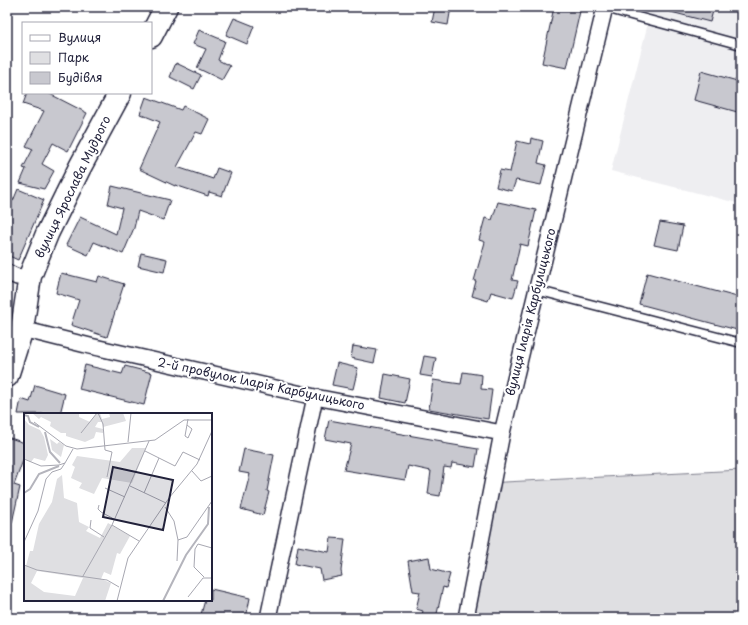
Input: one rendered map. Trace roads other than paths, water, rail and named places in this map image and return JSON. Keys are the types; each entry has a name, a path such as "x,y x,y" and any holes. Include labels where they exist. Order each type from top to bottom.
{"main road":[{"path":"152,34 166,7"},
{"name":"вулиця Ярослава Мудрого","path":"7,376 22,329 30,276 54,220 80,167 119,94"}],"street":[{"name":"вулиця Іларія Карбулицького","path":"466,618 502,433 605,8"},
{"path":"7,272 17,277 30,276"},
{"name":"2-й провулок Іларія Карбулицького","path":"22,329 98,348 315,397 502,433"},
{"path":"268,618 315,397"}],"lane":[{"path":"605,8 741,45"},
{"path":"536,290 741,343"}]}
